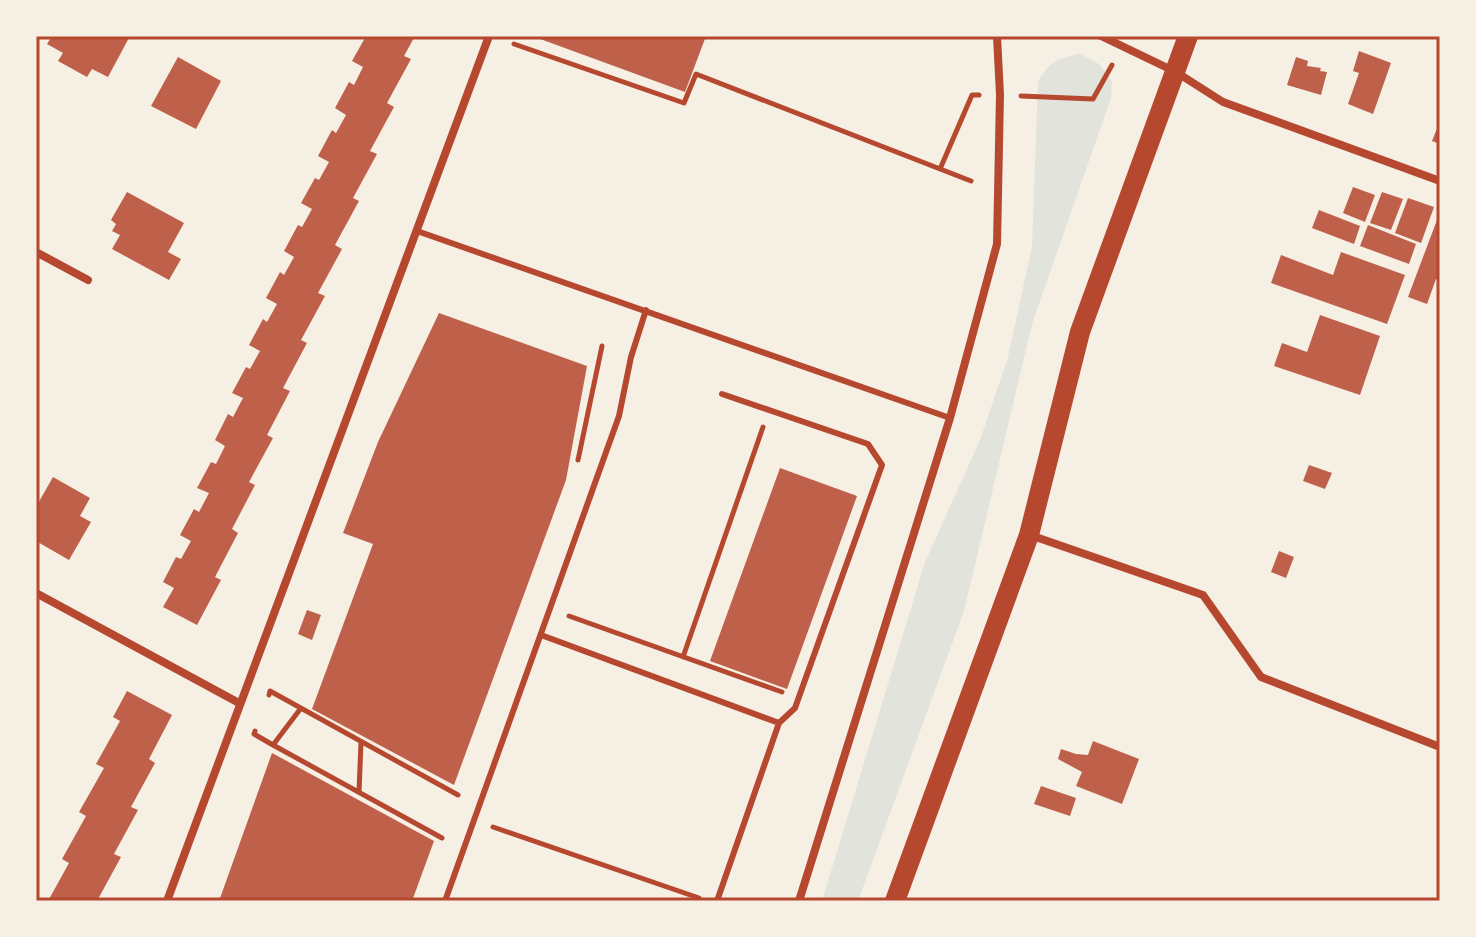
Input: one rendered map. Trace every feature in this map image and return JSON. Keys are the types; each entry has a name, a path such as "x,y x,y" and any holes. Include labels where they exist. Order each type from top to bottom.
{"main road":[{"path":"895,901 1029,535 1080,332 1188,36"}],"street":[{"path":"167,901 489,36"},
{"path":"799,901 950,418 997,244 1000,95 997,36"},
{"path":"1101,36 1176,72 1223,102 1440,181"},
{"path":"36,252 88,280"},
{"path":"1029,535 1203,595 1261,677 1440,747"},
{"path":"36,593 239,703"}],"lane":[{"path":"417,231 950,418"},
{"path":"445,901 619,416 631,357 646,310"},
{"path":"717,901 779,723 795,708 882,465 868,444 722,394"},
{"path":"541,635 779,723"}],"path":[{"path":"514,44 684,103 696,74 971,181"},
{"path":"940,169 972,95 1093,99 1122,46"},
{"path":"578,462 602,346"},
{"path":"683,657 769,410"},
{"path":"550,609 798,698"},
{"path":"265,706 270,691 458,795"},
{"path":"273,745 301,708"},
{"path":"259,720 254,734 442,838"},
{"path":"359,792 361,742"},
{"path":"438,851 463,780"},
{"path":"451,813 707,901"}],"shaded area":[{"path":"1080,54 1099,64 1112,82 1111,98 1032,324 964,611 858,901 822,901 925,562 980,440 1008,357 1032,246 1038,81 1055,62"}],"building":[{"path":"52,36 130,36 108,77 92,69 87,77 58,61 63,53 47,44"},
{"path":"366,36 415,36 404,56 411,59 387,103 394,107 370,151 377,154 353,198 359,201 335,245 342,249 318,293 325,296 301,340 307,343 283,388 290,391 267,435 273,438 249,482 255,485 232,529 238,533 215,577 221,580 197,625 163,607 174,588 163,582 176,557 181,559 191,541 180,535 194,509 199,512 209,493 197,488 211,462 216,464 225,446 215,440 228,414 233,417 243,398 232,393 246,367 250,369 260,351 249,345 263,319 267,322 277,304 266,298 280,272 284,275 294,257 284,251 298,225 302,227 312,209 301,203 315,178 319,180 329,162 318,156 332,130 336,133 346,115 335,108 349,82 354,85 363,67 352,61"},
{"path":"532,36 706,36 685,92"},
{"path":"1359,51 1391,63 1373,114 1348,104 1359,73 1353,71"},
{"path":"178,57 221,81 196,129 151,106"},
{"path":"1296,57 1308,61 1307,66 1327,72 1321,95 1287,85"},
{"path":"1440,121 1440,144 1432,141"},
{"path":"1353,187 1375,195 1365,222 1343,213"},
{"path":"127,192 184,223 168,252 181,259 169,280 112,249 120,235 112,231 116,224 111,220"},
{"path":"1382,192 1403,199 1391,230 1370,223"},
{"path":"1408,198 1434,207 1421,243 1395,233"},
{"path":"1319,210 1360,226 1354,244 1312,228"},
{"path":"1440,212 1440,280 1436,279 1427,304 1408,297"},
{"path":"1368,225 1416,244 1409,264 1360,246"},
{"path":"1341,252 1405,275 1387,324 1271,283 1281,255 1333,275"},
{"path":"439,313 587,366 566,480 454,785 312,709 373,544 343,533 378,442"},
{"path":"1320,315 1380,336 1360,395 1274,366 1282,343 1307,352"},
{"path":"1309,465 1332,473 1325,489 1303,481"},
{"path":"780,468 857,496 787,689 710,661"},
{"path":"53,477 90,498 80,516 91,522 69,560 36,541 36,507"},
{"path":"1279,551 1294,557 1286,578 1271,572"},
{"path":"307,610 321,615 312,640 298,634"},
{"path":"127,691 172,715 149,759 155,763 131,807 138,810 114,854 121,857 97,901 48,901 69,863 62,859 86,816 79,812 104,768 96,764 120,721 113,717"},
{"path":"1093,741 1139,759 1122,804 1076,786 1082,772 1058,759 1061,749 1088,755"},
{"path":"272,753 434,841 412,901 219,901"},
{"path":"1041,786 1076,798 1070,816 1034,804"}]}
